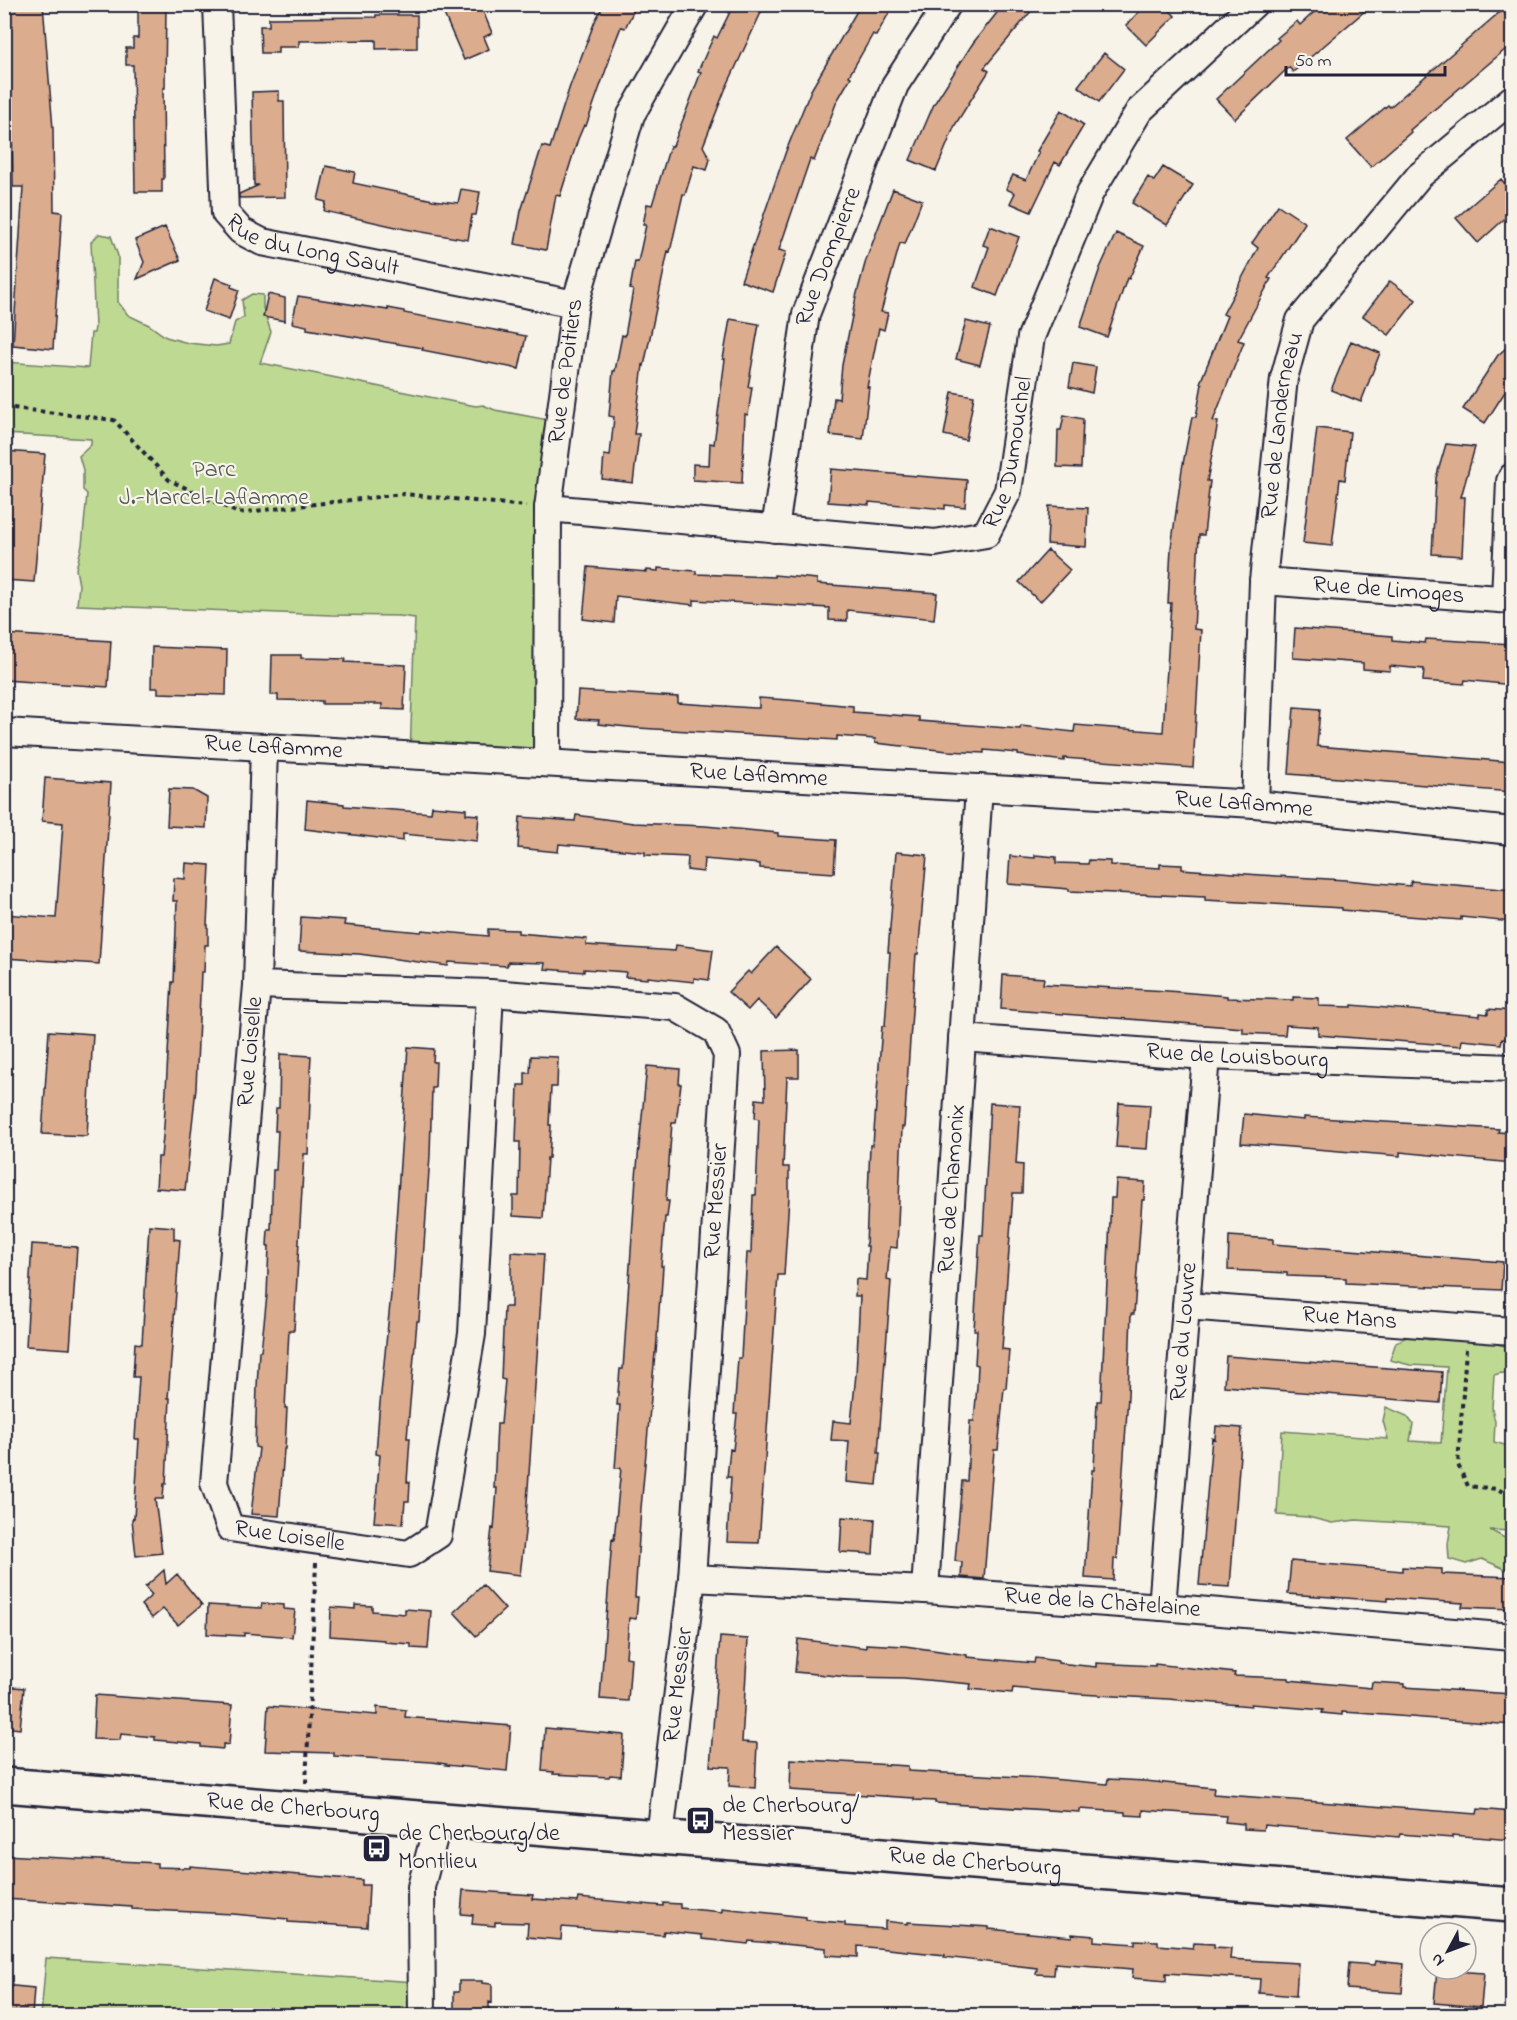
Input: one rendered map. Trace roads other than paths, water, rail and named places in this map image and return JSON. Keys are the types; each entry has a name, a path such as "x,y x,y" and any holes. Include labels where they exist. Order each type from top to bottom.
{"street":[{"name":"Rue du Long Sault","path":"217,4 225,213 241,231 262,242 575,304"},
{"name":"Rue de Poitiers","path":"547,763 548,508 575,304 631,115 695,4"},
{"name":"Rue Dompierre","path":"775,529 806,314 895,85 948,4"},
{"name":"Rue Dumouchel","path":"548,508 935,543 986,534 1008,491 1030,337 1090,193 1140,111 1254,4"},
{"name":"Rue de Landerneau","path":"1255,804 1263,581 1284,378 1300,321 1419,176 1512,99"},
{"path":"1509,600 1510,481 1512,477"},
{"name":"Rue de Limoges","path":"1263,581 1509,600"},
{"name":"Rue Laflamme","path":"4,732 1255,804 1512,831"},
{"name":"Rue Loiselle","path":"264,747 257,985 214,1483 230,1527 409,1554 438,1535 472,1334 490,993"},
{"name":"Rue de Chamonix","path":"925,1590 979,788"},
{"name":"Rue Messier","path":"257,985 490,993 675,1007 716,1031 727,1055 692,1578 660,1836"},
{"name":"Rue de Louisbourg","path":"962,1038 1206,1056 1512,1068"},
{"name":"Rue du Louvre","path":"1162,1607 1206,1056"},
{"name":"Rue Mans","path":"1186,1306 1512,1331"},
{"name":"Rue de la Chatelaine","path":"692,1578 925,1590 1162,1607 1512,1637"},
{"name":"Rue de Cherbourg","path":"4,1785 1512,1905"},
{"path":"422,2016 421,1887 439,1818"}],"place":[{"name":"de Cherbourg/ Messier","path":"701,1820"},
{"name":"de Cherbourg/de Montlieu","path":"377,1848"}],"park label":[{"name":"Parc J.-Marcel-Laflamme","path":"214,484"}]}
